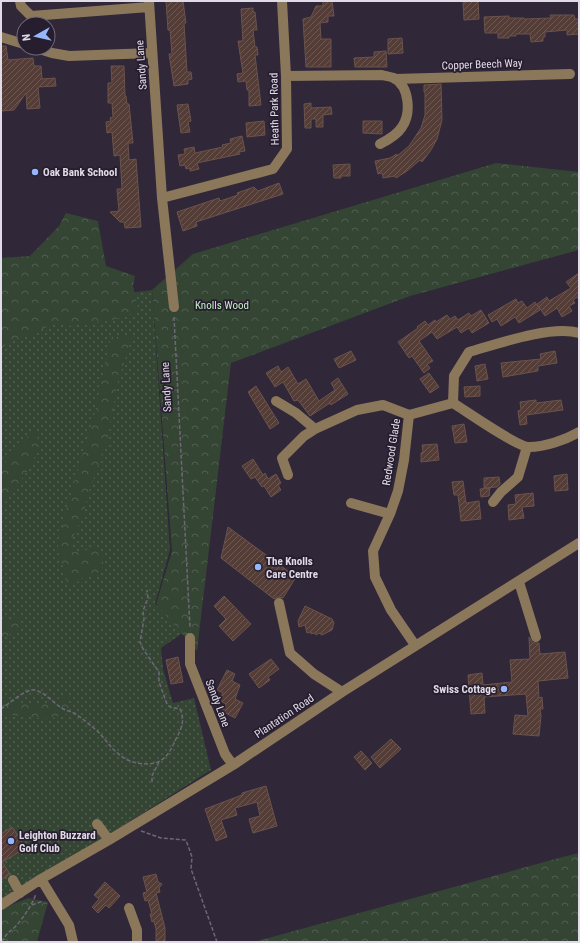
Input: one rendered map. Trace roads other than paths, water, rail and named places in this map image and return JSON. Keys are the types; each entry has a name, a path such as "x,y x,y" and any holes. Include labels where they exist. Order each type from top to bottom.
{"street":[{"path":"20,1 21,6 31,16 149,4"},
{"name":"Heath Park Road","path":"162,198 273,169 287,149 286,76 282,1"},
{"name":"Sandy Lane","path":"149,4 162,198 174,307"},
{"path":"1,37 16,42"},
{"path":"56,54 69,56 152,53"},
{"name":"Copper Beech Way","path":"286,76 382,75 396,79 570,74"},
{"path":"380,144 392,137 403,126 408,111 407,92 396,79"},
{"path":"579,329 530,336 469,352 454,376 453,403 505,436 527,447 568,438 579,432"},
{"path":"276,401 296,413 315,429"},
{"name":"Redwood Glade","path":"288,475 282,458 304,436 315,429 357,410 383,405 409,415 453,403"},
{"name":"Redwood Glade","path":"409,415 404,460 398,491 390,514 373,551 375,577 391,610 415,646"},
{"path":"493,502 501,492 518,477 527,447"},
{"path":"351,503 390,514"},
{"name":"Plantation Road","path":"1,905 41,879 233,765 342,692 579,544"},
{"path":"519,582 536,637"},
{"path":"279,603 290,654 314,674 342,692"},
{"name":"Sandy Lane","path":"190,638 190,664 224,754 233,765"},
{"path":"97,824 108,840"},
{"path":"41,879 69,925 73,942"},
{"path":"13,880 20,893"},
{"path":"129,908 137,930 137,942"}],"place":[{"name":"Oak Bank School","path":"35,172"},
{"name":"The Knolls Care Centre","path":"258,567"},
{"name":"Swiss Cottage","path":"504,689"},
{"name":"Leighton Buzzard Golf Club","path":"11,841"}],"park label":[{"name":"Knolls Wood","path":"222,305"}]}
